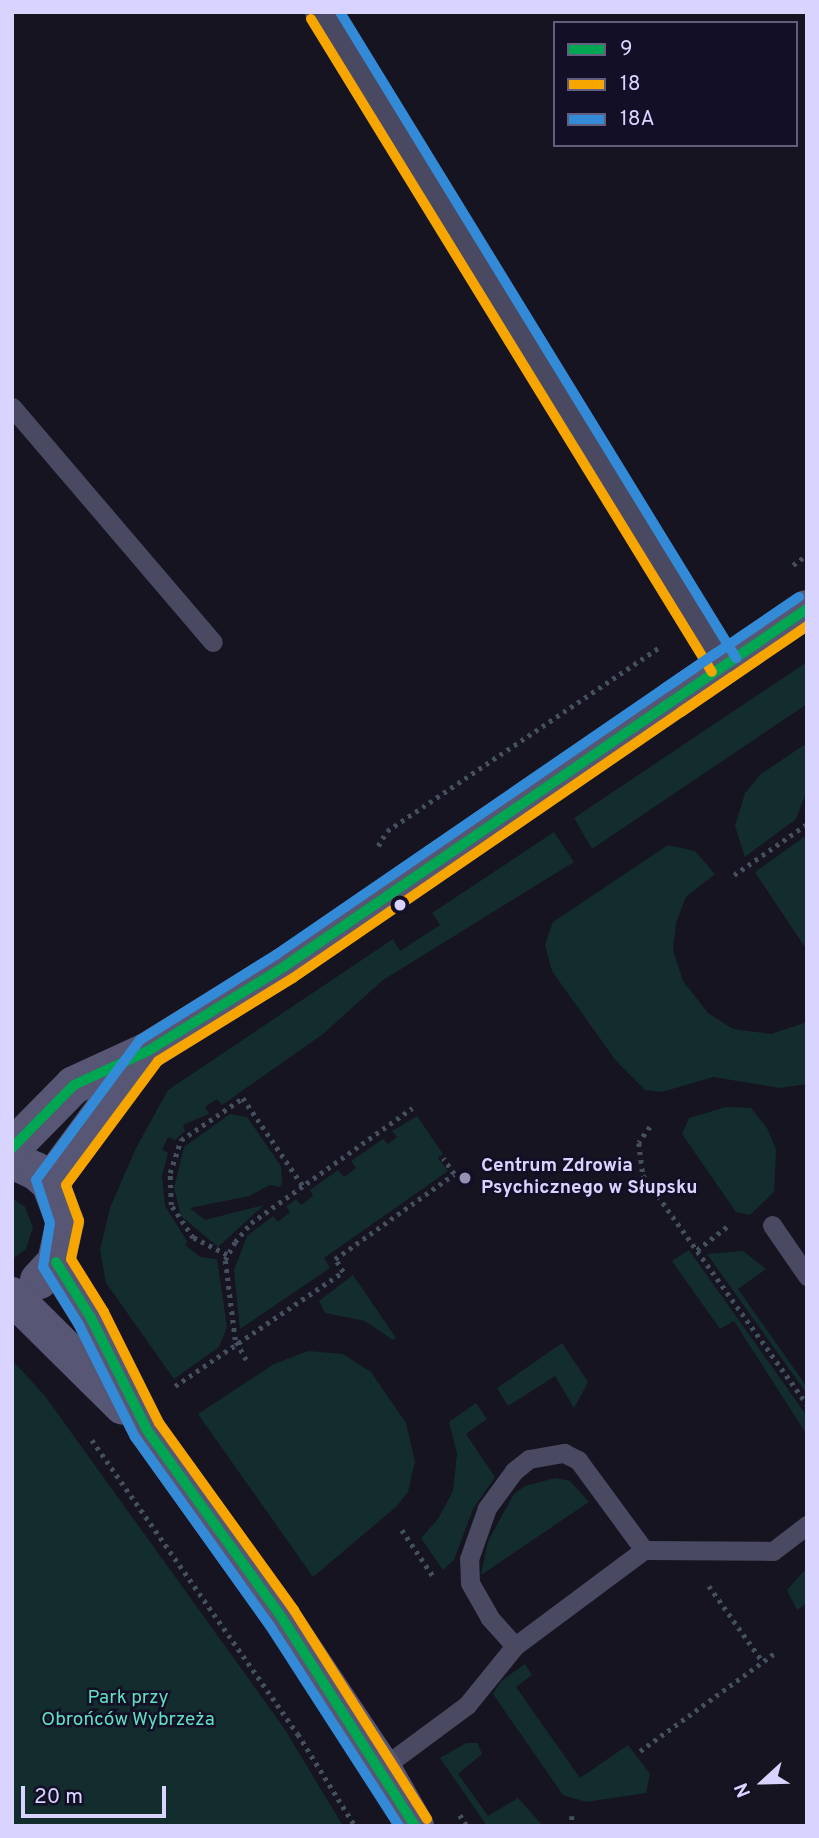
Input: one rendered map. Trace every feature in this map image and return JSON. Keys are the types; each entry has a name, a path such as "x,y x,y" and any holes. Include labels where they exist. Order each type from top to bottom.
{"street":[{"path":"323,12 724,665"},
{"path":"12,1148 74,1085 148,1051 285,966 807,609"},
{"path":"50,1183 148,1051"},
{"path":"12,1160 36,1171 50,1183 65,1222 56,1262 44,1277 12,1294 147,1430"},
{"path":"56,1262 91,1318 147,1430 382,1768 415,1826"}],"lane":[{"path":"12,407 213,642"},
{"path":"772,1225 807,1276"},
{"path":"516,1646 490,1618 470,1583 469,1559 488,1508 514,1471 530,1459 565,1453 578,1460 644,1550"},
{"path":"382,1768 467,1704 516,1646 581,1593 644,1550 773,1550 807,1524"}],"path":[{"path":"734,875 807,824"},
{"path":"227,1255 193,1238 171,1205 170,1173 181,1140 243,1098 303,1186"},
{"path":"246,1360 237,1343 227,1255 251,1223 412,1108"},
{"path":"650,1127 639,1143 640,1168 807,1404"},
{"path":"166,1392 343,1272 335,1259 453,1174 443,1158"},
{"path":"697,1250 729,1225"},
{"path":"89,1436 298,1734 355,1826"},
{"path":"402,1530 432,1574"},
{"path":"704,1582 763,1662"},
{"path":"640,1751 775,1653"},
{"path":"572,1816 572,1826"}],"green space":[{"path":"807,662 807,704 592,849 574,818"},
{"path":"807,743 807,790 796,819 745,857 735,826 745,793 761,774"},
{"path":"554,832 574,862 383,980 323,1034 222,1105 217,1099 205,1107 209,1114 183,1125 185,1131 175,1140 168,1137 162,1149 168,1153 162,1176 165,1206 187,1241 185,1245 200,1257 217,1259 227,1327 219,1347 174,1379 106,1283 100,1250 110,1208 136,1148 168,1090 393,939 400,951 440,925 432,913"},
{"path":"807,835 807,950 755,872"},
{"path":"668,845 695,851 715,874 686,897 676,923 673,950 683,981 708,1013 733,1029 771,1034 807,1022 807,1084 780,1088 713,1077 662,1092 645,1090 616,1061 552,971 545,945 553,922"},
{"path":"726,1107 751,1108 767,1128 776,1149 774,1192 750,1215 736,1212 682,1134 689,1118"},
{"path":"230,1114 247,1117 281,1166 282,1183 280,1187 270,1185 249,1196 190,1208 205,1220 264,1205 218,1247 181,1216 174,1188 184,1147"},
{"path":"417,1116 443,1154 438,1158 448,1171 324,1258 330,1268 240,1329 234,1270 247,1236 273,1216 278,1222 290,1212 286,1207 296,1199 301,1205 313,1196 310,1190 338,1170 344,1177 356,1168 351,1161 383,1139 388,1144 397,1137 392,1131"},
{"path":"12,1198 25,1207 33,1227 26,1249 12,1259"},
{"path":"689,1250 807,1416 807,1435 734,1321 720,1329 672,1261"},
{"path":"743,1251 766,1269 738,1289 807,1387 807,1394 707,1254"},
{"path":"353,1275 396,1338 393,1340 365,1321 325,1313 319,1301"},
{"path":"562,1343 588,1382 574,1408 555,1376 508,1406 497,1388"},
{"path":"308,1351 343,1354 371,1372 406,1423 415,1461 408,1492 396,1507 313,1577 198,1414 274,1364"},
{"name":"Park przy Obrońców Wybrzeża","path":"12,1360 45,1396 284,1728 343,1826 12,1826"},
{"path":"476,1403 487,1419 466,1434 495,1477 473,1509 454,1560 443,1570 421,1538 438,1519 453,1491 457,1454 449,1422"},
{"path":"555,1478 570,1481 589,1502 481,1575 488,1541 514,1494 525,1486"},
{"path":"807,1568 807,1603 797,1610 787,1590"},
{"path":"525,1664 532,1675 516,1687 580,1778 628,1745 650,1774 646,1793 586,1802 563,1795 493,1694 501,1681"},
{"path":"466,1743 478,1743 482,1754 458,1774 488,1816 518,1798 543,1826 487,1826 440,1758"}],"transit line":[{"name":"18A","path":"340,12 736,658"},
{"name":"18","path":"311,19 712,672"},
{"name":"18A","path":"665,688 799,597"},
{"name":"9","path":"12,1148 74,1085 148,1051 285,966 807,609"},
{"name":"18","path":"681,712 807,626"},
{"name":"18A","path":"399,1826 270,1626 135,1437 79,1325 43,1267 50,1223 36,1180 140,1040 277,954 716,653"},
{"name":"18","path":"427,1819 294,1610 159,1423 104,1312 71,1259 79,1221 66,1185 158,1061 293,978 732,677"},
{"name":"9","path":"56,1262 91,1318 147,1430 282,1618 415,1826"}],"place":[{"name":"Centrum Zdrowia Psychicznego w Słupsku","path":"465,1178"}]}
